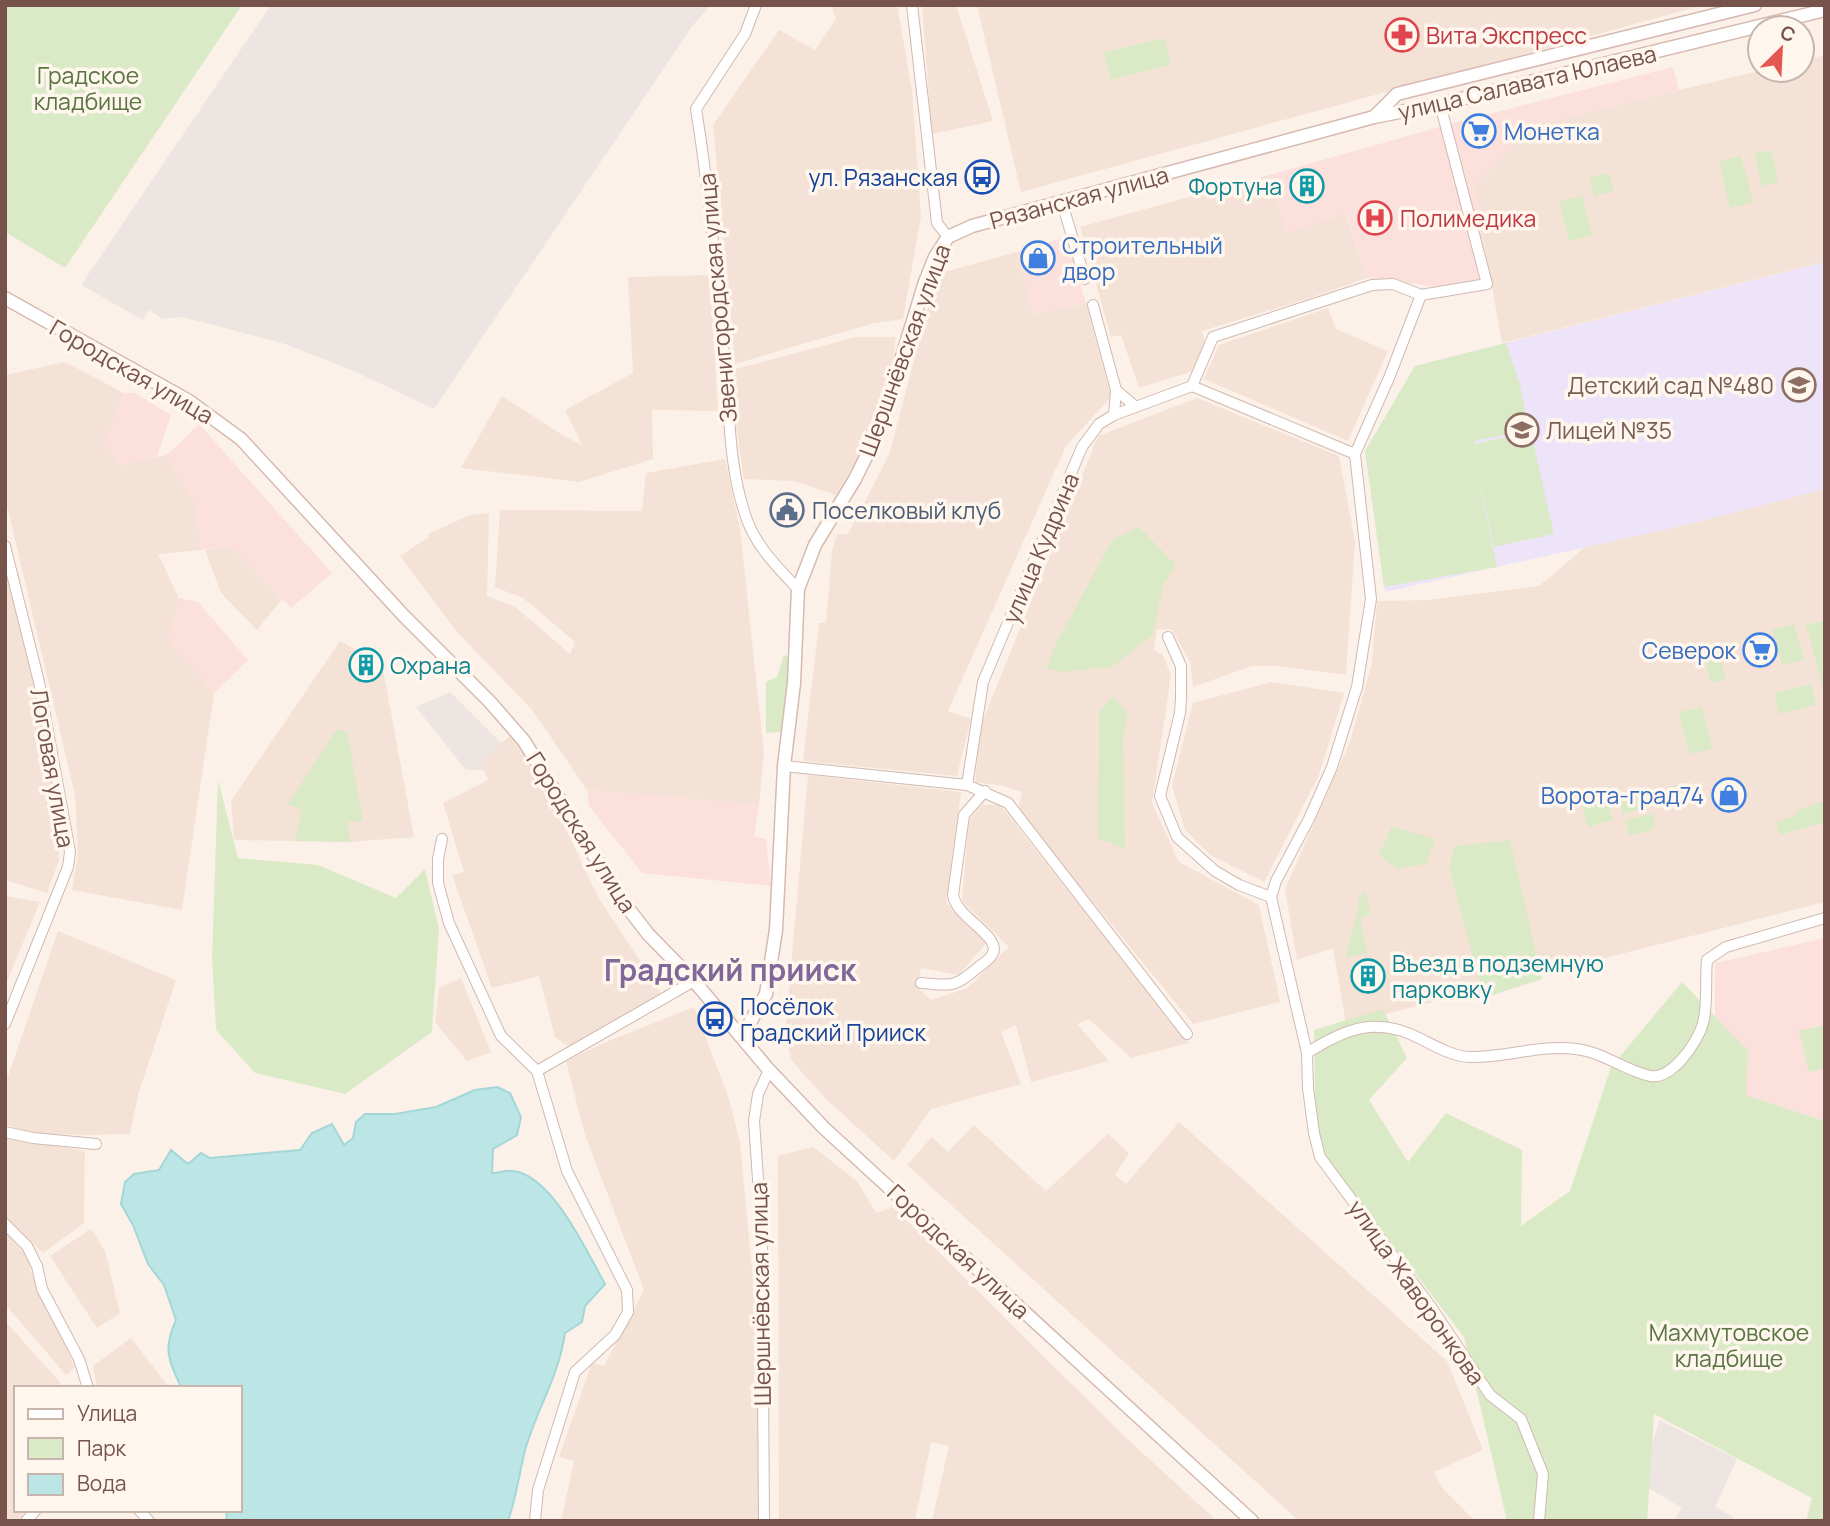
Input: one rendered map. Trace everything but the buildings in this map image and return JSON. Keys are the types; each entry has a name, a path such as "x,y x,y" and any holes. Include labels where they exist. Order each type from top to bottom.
{"street":[{"name":"Звенигородская улица","path":"757,5 745,34 696,109 706,171 726,372 731,455 744,512 756,540 798,589"},
{"name":"Шершнёвская улица","path":"741,1037 758,1009 769,982 776,930 784,766 794,682 798,589 816,545 855,479 879,431 925,282 935,257 948,237 937,223 912,5"},
{"name":"улица Салавата Юлаева","path":"1374,117 1397,94 1755,5"},
{"name":"улица Салавата Юлаева","path":"1374,117 1440,104 1825,10"},
{"path":"1713,16 1720,36"},
{"path":"1530,60 1535,81"},
{"path":"1192,386 1213,337 1372,285 1393,284 1420,295 1487,284 1435,84"},
{"name":"Рязанская улица","path":"948,237 972,226 1374,117"},
{"path":"1062,202 1085,279"},
{"path":"1168,637 1181,666 1181,698 1160,796 1177,836 1215,871 1238,885 1271,897 1276,881 1309,819 1332,767 1350,713 1364,652 1371,599 1356,454 1389,378 1420,295"},
{"name":"Городская улица","path":"5,298 189,401 241,439 524,741 618,895 769,1070 824,1128 1252,1521"},
{"path":"1093,305 1116,390 1114,415 1192,386 1356,454"},
{"path":"1116,390 1136,407"},
{"name":"улица Кудрина","path":"967,785 983,682 1082,447 1100,424 1114,415"},
{"name":"Логовая улица","path":"5,546 39,682 69,852 68,867 5,1024"},
{"path":"784,766 967,785 1008,803 1187,1034"},
{"path":"921,983 960,983 993,954 995,947 991,939 959,911 953,895 964,815 985,791"},
{"path":"442,839 438,859 438,883 449,923 501,1036 537,1071 567,1171 626,1290 628,1312 615,1335 576,1372 538,1490 535,1521"},
{"name":"улица Жаворонкова","path":"1271,897 1307,1053 1308,1088 1320,1157 1431,1307 1490,1395 1521,1419 1543,1474 1539,1521"},
{"path":"1307,1053 1332,1037 1360,1027 1384,1027 1408,1032 1439,1048 1468,1058 1575,1048 1596,1052 1637,1072 1654,1077 1664,1075 1679,1063 1695,1041 1703,1023 1707,960 1726,947 1825,918"},
{"path":"537,1071 694,981"},
{"name":"Шершнёвская улица","path":"764,1521 762,1238 754,1121 758,1094 769,1070"},
{"path":"5,1132 33,1138 96,1144"},
{"path":"5,1224 27,1246 37,1266 42,1289 79,1359 87,1386"}],"shaded area":[{"path":"271,5 711,5 693,25 434,409 356,372 285,344 183,317 163,319 149,310 143,320 81,285"},
{"path":"831,5 897,5 912,89 921,216 903,319 874,323 735,364 713,125 779,30 815,50 836,19"},
{"path":"922,5 956,5 993,121 932,134"},
{"path":"977,5 1704,5 1021,192"},
{"path":"1825,55 1825,262 1502,343 1474,186 1529,126 1746,74 1746,84 1816,84 1816,57"},
{"path":"1673,67 1679,90 1529,126 1474,186 1490,277 1439,287 1367,278 1346,214 1287,233 1269,175 1454,123"},
{"path":"1269,175 1287,233 1345,213 1367,278 1202,331 1206,345 1193,371 1139,388 1121,335 1111,337 1080,227"},
{"path":"1066,237 1086,303 1033,314 1017,252"},
{"path":"1017,252 1033,314 1086,303 1111,397 1066,446 948,711 971,719 957,776 803,761 819,623 826,623 832,551 837,534 848,534 889,455 937,274"},
{"name":"Лицей №35","path":"1825,262 1825,489 1690,524 1385,592 1365,451 1415,366"},
{"path":"710,275 718,411 652,410 653,459 579,482 461,468 502,396 582,445 565,410 633,373 628,277"},
{"path":"1328,308 1336,329 1388,351 1348,441 1204,379 1219,345"},
{"path":"856,337 896,337 892,364 868,441 836,495 794,481 744,479 728,371"},
{"path":"65,362 124,393 105,443 120,465 167,455 197,508 202,550 158,554 179,598 169,641 214,693 182,910 72,890 78,855 75,795 5,497 5,375"},
{"path":"124,393 135,393 171,415 157,457 120,465 105,443"},
{"path":"1197,398 1339,456 1355,541 1346,675 1278,666 1252,666 1193,687 1190,662 1172,630 1157,629 1154,650 1163,655 1171,675 1152,803 1179,862 1259,905 1280,1002 1193,1024 1018,810 1022,792 975,782 981,725 1098,436"},
{"path":"199,424 332,573 291,608 231,546 202,550 197,508 167,455"},
{"path":"725,459 740,529 764,753 759,805 587,790 533,711 457,632 400,556 429,537 428,534 470,515 489,513 487,596 515,607 570,654 575,642 523,598 495,587 500,510 642,511 646,473"},
{"path":"1825,489 1825,902 1346,1024 1333,948 1297,960 1285,889 1350,742 1372,663 1377,601 1427,600 1539,586 1585,547"},
{"path":"231,546 282,599 257,630 221,593 205,550"},
{"path":"5,558 33,669 52,785 59,860 47,893 5,880"},
{"path":"179,598 198,602 248,660 214,693 169,641"},
{"path":"340,641 382,664 414,837 350,842 234,840 231,801"},
{"path":"1271,682 1344,693 1319,775 1264,882 1210,855 1185,830 1172,786 1193,703"},
{"path":"450,692 502,744 481,762 485,770 466,770 416,707"},
{"path":"513,733 562,820 598,897 661,993 569,1047 555,1037 539,976 492,988 452,875 464,872 443,803 488,780 481,762"},
{"path":"808,775 961,792 946,903 987,942 959,975 921,968 917,987 931,1000 968,988 1009,947 962,901 969,820 982,805 1000,805 1189,1043 1131,1058 1089,1019 1077,1024 1109,1061 1031,1082 1016,1025 1001,1032 1021,1084 931,1109 894,1161 825,1098 792,1061 785,1034"},
{"path":"587,790 759,805 754,836 766,839 771,886 642,873 589,806"},
{"path":"5,896 40,902 5,986"},
{"path":"58,931 176,980 138,1095 130,1134 27,1133 5,1124 5,1085"},
{"path":"1825,938 1825,1121 1715,1085 1715,963"},
{"path":"461,978 491,1052 467,1061 435,1022 439,988"},
{"path":"694,1007 728,1096 740,1143 759,1343 758,1521 561,1521 574,1461 559,1457 592,1363 604,1366 644,1290 584,1132 566,1061"},
{"path":"1179,1122 1447,1361 1483,1450 1434,1472 1443,1489 1475,1521 1299,1521 907,1165 932,1137 948,1152 974,1125 1046,1191 1108,1134 1129,1153 1115,1175 1126,1184"},
{"path":"5,1137 85,1151 84,1223 43,1253 5,1216"},
{"path":"813,1147 857,1181 876,1213 893,1207 1123,1435 1217,1521 932,1521 949,1446 931,1442 915,1521 779,1521 778,1156"},
{"path":"91,1229 105,1251 120,1313 97,1328 50,1256"},
{"path":"5,1233 29,1258 30,1270 75,1367 66,1375 5,1304"},
{"path":"5,1321 63,1386 14,1386 14,1512 25,1512 17,1521 5,1521"},
{"path":"131,1338 168,1386 97,1386 93,1366"},
{"path":"1660,1420 1737,1459 1715,1507 1734,1517 1732,1521 1674,1521 1682,1508 1638,1482"}],"green space":[{"name":"Градское кладбище","path":"5,5 242,5 65,268 5,232"},
{"path":"1164,38 1171,65 1111,80 1104,52"},
{"path":"1771,150 1778,182 1761,186 1755,153"},
{"path":"1741,156 1753,202 1730,208 1719,162"},
{"path":"1609,173 1614,191 1594,196 1590,177"},
{"path":"1582,196 1592,235 1569,241 1559,202"},
{"path":"1506,343 1520,385 1529,430 1475,441 1474,444 1531,432 1554,534 1494,547 1472,449 1497,567 1384,587 1365,451 1415,366"},
{"path":"1139,527 1176,565 1163,585 1153,635 1112,667 1061,672 1046,668 1056,644 1112,540"},
{"path":"1825,620 1825,692 1824,692 1806,625"},
{"path":"1794,624 1804,660 1782,665 1772,630"},
{"path":"784,655 791,657 785,731 766,733 766,682 777,677"},
{"path":"1720,656 1726,679 1711,683 1705,659"},
{"path":"1811,684 1816,705 1779,714 1774,693"},
{"path":"1113,696 1128,714 1123,735 1125,849 1098,838 1099,712"},
{"path":"1702,707 1712,749 1689,754 1679,712"},
{"path":"337,729 347,732 363,821 348,822 350,842 295,841 302,811 288,804"},
{"path":"218,780 238,858 318,865 396,898 425,869 439,929 432,1032 345,1094 255,1073 216,1030 212,958"},
{"path":"1680,784 1684,797 1662,804 1658,791"},
{"path":"1648,790 1653,806 1623,814 1619,798"},
{"path":"1605,795 1613,820 1588,827 1581,801"},
{"path":"1825,800 1825,822 1780,835 1776,822"},
{"path":"1653,813 1655,828 1630,836 1625,821"},
{"path":"1392,826 1435,839 1426,864 1397,869 1379,854"},
{"path":"1510,840 1542,979 1484,998 1449,867 1455,846"},
{"path":"1362,892 1366,893 1370,915 1361,918 1367,953 1345,958 1358,911 1358,900"},
{"name":"Махмутовское кладбище","path":"1682,982 1748,1051 1746,1095 1825,1121 1825,1521 1806,1521 1812,1498 1654,1414 1647,1521 1507,1521 1464,1337 1316,1145 1314,1030 1383,1009 1407,1058 1369,1100 1408,1162 1446,1113 1522,1150 1521,1226 1570,1191 1611,1067"},
{"path":"1825,1025 1825,1068 1809,1072 1799,1031"}],"water":[{"path":"497,1087 510,1093 521,1117 517,1135 493,1149 492,1173 513,1171 527,1176 541,1186 567,1217 605,1284 585,1306 582,1322 565,1333 558,1363 526,1447 508,1521 227,1521 226,1512 242,1512 242,1386 181,1386 168,1347 176,1320 164,1285 148,1264 133,1225 121,1204 125,1182 134,1174 159,1170 171,1150 188,1164 201,1153 210,1158 300,1150 312,1133 332,1124 344,1145 353,1138 356,1122 365,1114 395,1114 436,1107 475,1090"}],"place":[{"name":"Вита Экспресс","path":"1402,35"},
{"name":"Монетка","path":"1479,131"},
{"name":"ул. Рязанская","path":"982,177"},
{"name":"Фортуна","path":"1307,186"},
{"name":"Полимедика","path":"1375,218"},
{"name":"Строительный двор","path":"1038,258"},
{"name":"Детский сад №480","path":"1799,385"},
{"name":"Лицей №35","path":"1522,430"},
{"name":"Поселковый клуб","path":"787,510"},
{"name":"Северок","path":"1760,650"},
{"name":"Охрана","path":"366,665"},
{"name":"Ворота-град74","path":"1729,795"},
{"name":"Въезд в подземную парковку","path":"1368,976"},
{"name":"Посёлок Градский Прииск","path":"715,1019"}],"district":[{"name":"Градский прииск","path":"730,969"}]}
